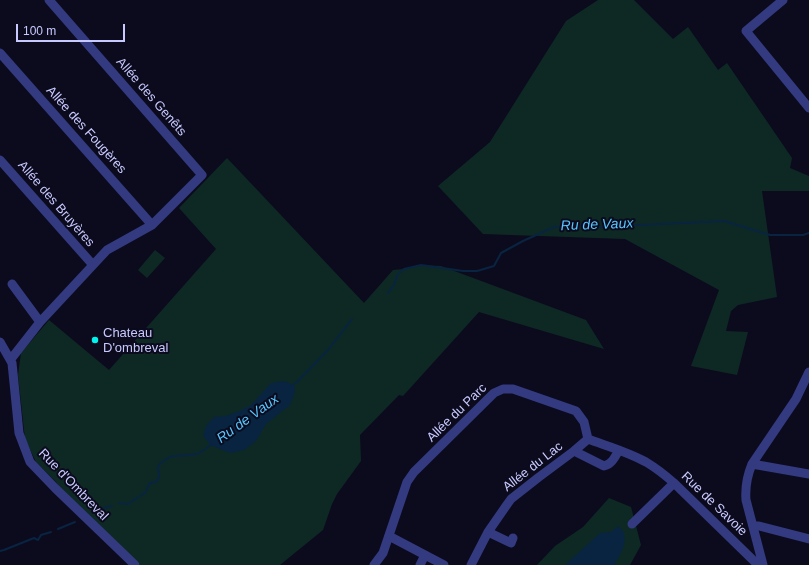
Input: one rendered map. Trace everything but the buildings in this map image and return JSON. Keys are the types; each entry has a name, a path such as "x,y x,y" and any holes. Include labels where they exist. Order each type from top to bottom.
{"street":[{"name":"Allée des Genêts","path":"49,0 202,175 152,225"},
{"path":"783,0 746,31 809,108"},
{"name":"Allée des Fougères","path":"0,53 152,225"},
{"name":"Allée des Bruyères","path":"0,160 93,265"},
{"path":"11,359 40,322 107,250 152,225"},
{"path":"12,284 40,322"},
{"name":"Rue d'Ombreval","path":"0,342 11,359 19,433 30,462 134,565"},
{"path":"763,565 746,500 745,489 748,473 752,464 796,399 809,372"},
{"name":"Allée du Parc","path":"374,565 383,552 407,482 414,472 494,393 503,389 513,389 576,411 584,422 588,439"},
{"path":"588,439 619,450"},
{"name":"Allée du Lac","path":"471,565 488,532 512,499 588,439"},
{"name":"Allée du Lac","path":"574,451 604,466 611,462 619,450"},
{"name":"Rue de Savoie","path":"619,450 646,462 674,483 756,563 763,565"},
{"path":"752,464 809,474"},
{"path":"632,524 674,483"},
{"path":"752,526 759,526 809,539"},
{"path":"488,532 511,544 513,538"},
{"path":"389,536 442,565"},
{"path":"420,565 425,555"}],"green space":[{"path":"598,0 634,0 673,39 688,27 718,70 727,63 792,158 790,168 809,176 809,191 762,191 777,297 738,305 731,311 726,331 748,332 737,375 691,366 719,290 625,239 483,234 438,186 490,142 566,21"},
{"path":"227,158 364,303 393,270 421,265 441,266 586,320 604,349 479,312 403,396 399,395 360,435 361,461 337,494 323,530 280,565 140,565 36,462 25,439 18,375 21,353 49,320 109,370 216,249 179,208"},
{"path":"155,250 165,258 147,278 138,270"},
{"path":"609,498 631,507 641,545 630,565 537,565 555,546 583,527"}],"water":[{"path":"284,381 294,385 295,392 290,405 266,424 256,441 244,450 230,453 210,445 203,435 206,426 214,417 226,416 251,405 271,383"},
{"path":"618,526 624,534 625,540 620,556 614,565 565,565 600,533 611,532"}],"waterway":[{"name":"Ru de Vaux","path":"388,293 394,285 398,274 404,269 421,265 463,271 477,271 494,266 501,253 554,227 581,225 598,227 724,221 770,235 803,235 809,233"},
{"name":"Ru de Vaux","path":"293,385 328,350 352,319"},
{"name":"Ru de Vaux","path":"119,503 128,504 146,492 149,484 157,481 159,477 158,466 167,458 198,453 212,444"},
{"name":"Ru de Vaux","path":"92,512 99,512 103,508 112,506"},
{"name":"Ru de Vaux","path":"58,529 75,522"},
{"name":"Ru de Vaux","path":"0,551 34,538 38,540 41,535 51,532"}],"place":[{"name":"Chateau D'ombreval","path":"95,340"}]}
